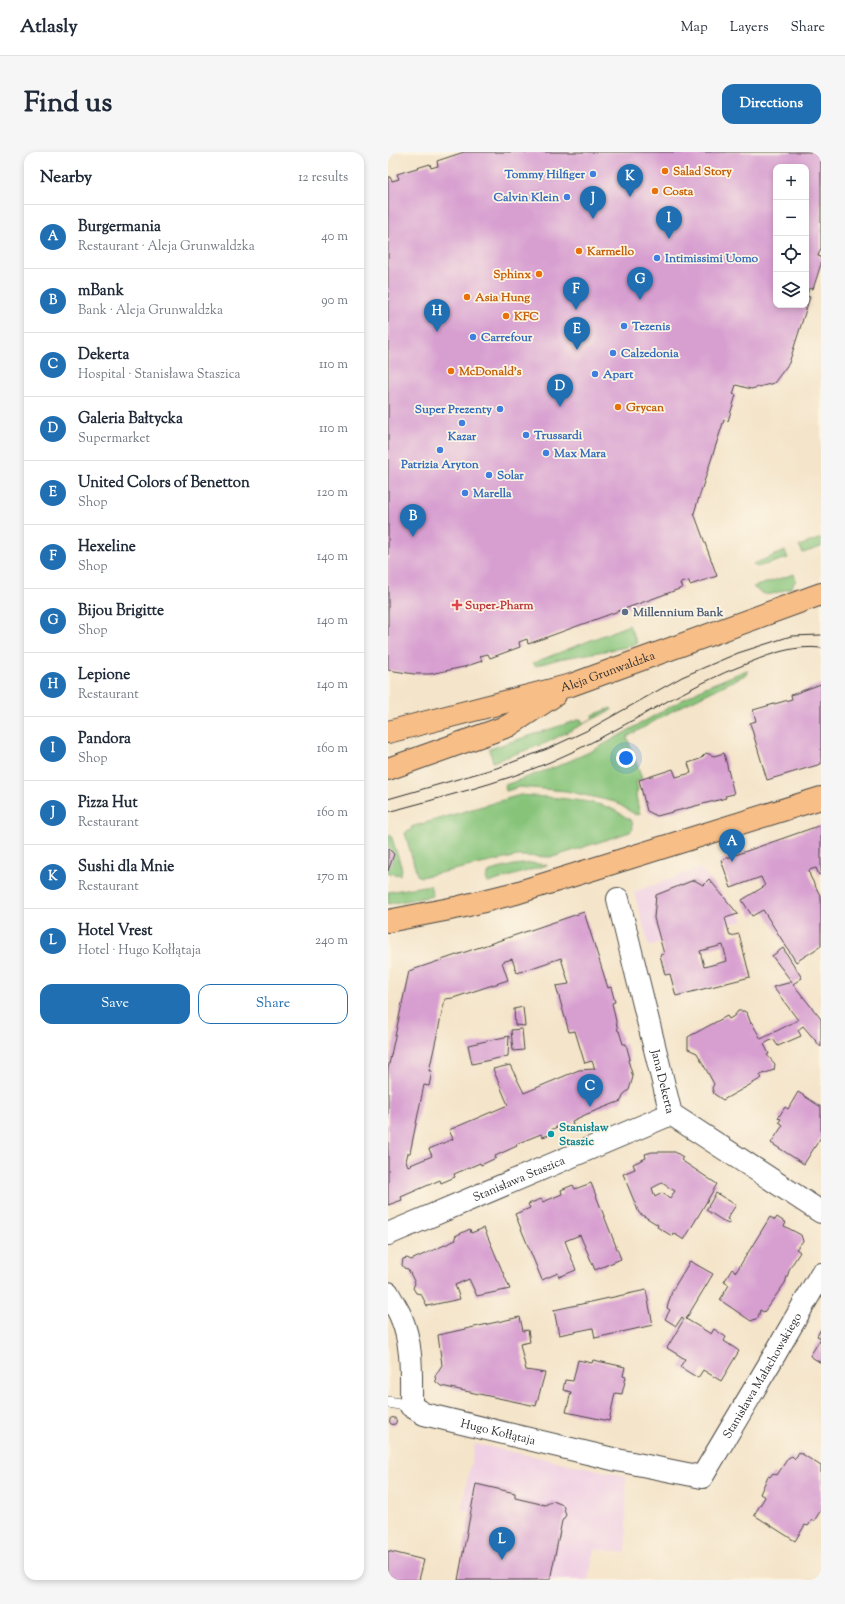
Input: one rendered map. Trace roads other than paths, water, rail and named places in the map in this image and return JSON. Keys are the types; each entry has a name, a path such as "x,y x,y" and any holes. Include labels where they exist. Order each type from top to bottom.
{"main road":[{"name":"Aleja Grunwaldzka","path":"388,732 572,685 821,594"},
{"path":"388,769 508,726 572,685"},
{"path":"388,921 460,907 516,893 821,798"}],"street":[{"name":"Jana Dekerta","path":"618,899 671,1114 821,1212"},
{"name":"Stanisława Staszica","path":"388,1234 671,1114"},
{"name":"Stanisława Małachowskiego","path":"702,1477 821,1274"},
{"path":"388,1293 401,1317 407,1335 412,1364 411,1406"},
{"name":"Hugo Kołłątaja","path":"411,1406 424,1414 630,1462 702,1477"}],"lane":[{"path":"388,1402 411,1406"}],"tram line":[{"path":"388,799 500,767 547,749 586,731 682,677 738,653 791,636 821,635"},
{"path":"388,812 490,784 550,762 601,738 674,697 759,659 794,649 812,647 821,648"}],"place":[{"name":"Salad Story","path":"665,171"},
{"name":"Tommy Hilfiger","path":"593,174"},
{"name":"Costa","path":"655,191"},
{"name":"Calvin Klein","path":"567,197"},
{"name":"Sushi dla Mnie","path":"630,197"},
{"name":"Pizza Hut","path":"593,219"},
{"name":"Pandora","path":"669,239"},
{"name":"Karmello","path":"579,251"},
{"name":"Intimissimi Uomo","path":"657,258"},
{"name":"Sphinx","path":"539,274"},
{"name":"Asia Hung","path":"467,297"},
{"name":"Bijou Brigitte","path":"640,300"},
{"name":"Hexeline","path":"576,310"},
{"name":"KFC","path":"506,316"},
{"name":"Tezenis","path":"624,326"},
{"name":"Lepione","path":"437,332"},
{"name":"Carrefour","path":"473,337"},
{"name":"United Colors of Benetton","path":"577,350"},
{"name":"Calzedonia","path":"613,353"},
{"name":"McDonald's","path":"451,371"},
{"name":"Apart","path":"595,374"},
{"name":"Galeria Bałtycka","path":"560,407"},
{"name":"Grycan","path":"618,407"},
{"name":"Super Prezenty","path":"500,409"},
{"name":"Kazar","path":"462,423"},
{"name":"Trussardi","path":"526,435"},
{"name":"Patrizia Aryton","path":"440,450"},
{"name":"Max Mara","path":"546,453"},
{"name":"Solar","path":"489,475"},
{"name":"Marella","path":"465,493"},
{"name":"mBank","path":"413,537"},
{"name":"Super-Pharm","path":"457,605"},
{"name":"Millennium Bank","path":"625,612"},
{"name":"Burgermania","path":"732,862"},
{"name":"Dekerta","path":"590,1107"},
{"name":"Stanisław Staszic","path":"551,1134"},
{"name":"Hotel Vrest","path":"502,1560"}]}
